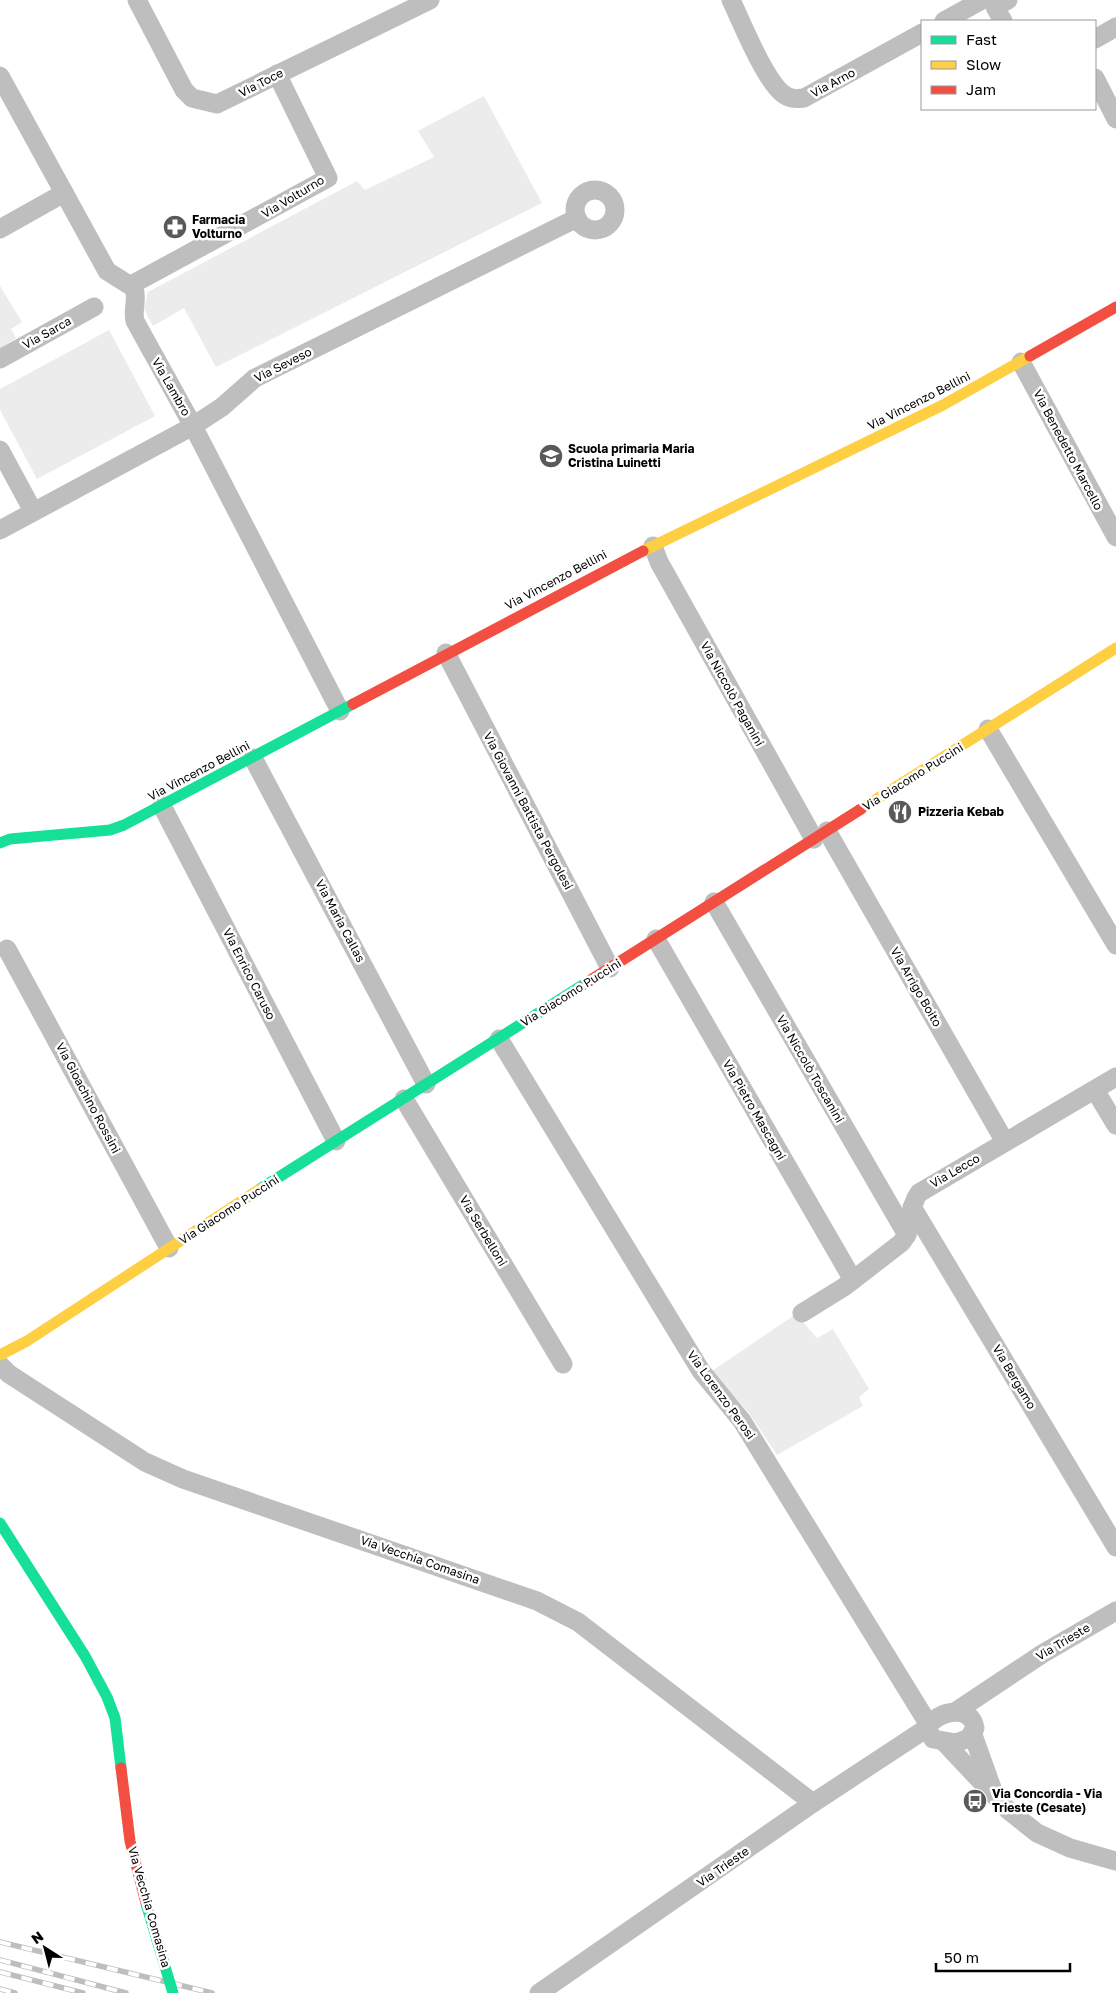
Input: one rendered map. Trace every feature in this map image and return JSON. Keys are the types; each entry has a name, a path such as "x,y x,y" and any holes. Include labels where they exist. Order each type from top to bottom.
{"street":[{"name":"Via Toce","path":"137,0 178,80 192,98 217,104 430,0"},
{"name":"Via Arno","path":"731,0 766,70 778,89 790,98 804,98 921,34"},
{"path":"946,20 982,0"},
{"path":"1002,20 996,7 1008,0"},
{"path":"1096,37 1116,27"},
{"name":"Via Volturno","path":"131,285 328,178 277,74"},
{"path":"0,76 107,271 131,285"},
{"path":"1096,80 1116,118"},
{"path":"0,229 64,193"},
{"name":"Via Seveso","path":"0,530 192,426 222,407 255,378 576,218"},
{"name":"Via Lambro","path":"131,285 136,293 133,314 135,321 192,426 340,711"},
{"name":"Via Sarca","path":"0,359 94,307"},
{"name":"Via Vincenzo Bellini","path":"0,843 10,840 110,830 162,806 446,653 653,546 920,417 1116,307"},
{"name":"Via Benedetto Marcello","path":"1021,362 1116,538"},
{"path":"0,450 33,511"},
{"name":"Via Niccolò Paganini","path":"653,546 663,570 821,835"},
{"name":"Via Giacomo Puccini","path":"0,1355 28,1341 336,1141 1116,648"},
{"name":"Via Giovanni Battista Pergolesi","path":"446,653 610,968"},
{"path":"988,729 1116,945"},
{"name":"Via Maria Callas","path":"253,758 426,1084"},
{"name":"Via Enrico Caruso","path":"162,806 336,1141"},
{"name":"Via Arrigo Boito","path":"821,835 1006,1142"},
{"name":"Via Niccolò Toscanini","path":"714,902 907,1235"},
{"name":"Via Pietro Mascagni","path":"656,939 853,1280"},
{"name":"Via Gioachino Rossini","path":"7,949 170,1248"},
{"name":"Via Lorenzo Perosi","path":"499,1038 701,1371 742,1421 932,1733 1015,1816 1037,1833 1070,1848 1116,1861"},
{"name":"Via Lecco","path":"907,1235 915,1199 926,1187 1116,1077"},
{"path":"1095,1090 1116,1125"},
{"name":"Via Serbelloni","path":"404,1098 563,1364"},
{"name":"Via Bergamo","path":"912,1207 1116,1547"},
{"path":"802,1313 853,1280 901,1243 907,1235"},
{"name":"Via Giacomo Puccini","path":"3,1373 28,1341"},
{"name":"Via Vecchia Comasina","path":"3,1373 145,1462 183,1479 537,1601 561,1612 578,1622 813,1803"},
{"name":"Via Vecchia Comasina","path":"0,1523 85,1656 108,1697 115,1718 130,1841 147,1907 174,1993"},
{"name":"Via Trieste","path":"539,1993 813,1803 907,1742 932,1733 939,1716 954,1712 1116,1611"},
{"path":"932,1733 961,1742 973,1728 986,1691"},
{"path":"954,1712 965,1714 973,1728 996,1795"}],"shaded area":[{"path":"484,96 542,203 216,367 184,308 153,326 144,309 148,292 357,181 365,190 434,157 418,131"},
{"path":"0,286 22,322 11,329 16,338 0,349"},
{"path":"109,330 155,416 37,479 0,410 0,389"},
{"path":"796,1314 817,1338 833,1329 869,1389 859,1397 863,1406 777,1455 749,1413 712,1371"}],"railway":[{"path":"0,1942 212,1993"},
{"path":"0,1960 126,1993"},
{"path":"0,1972 83,1993"},
{"path":"0,1989 15,1993"}],"traffic: fast":[{"path":"0,843 10,839 110,830 124,825 353,704"},
{"path":"260,1189 586,983"},
{"path":"0,1523 85,1656 107,1697 115,1718 121,1768"},
{"path":"147,1907 173,1993"}],"traffic: slow":[{"path":"643,551 943,405 1030,356"},
{"path":"861,809 1116,648"},
{"path":"0,1355 27,1341 260,1189"}],"traffic: jam":[{"path":"1030,356 1116,307"},
{"path":"353,704 643,551"},
{"path":"586,983 861,809"},
{"path":"121,1768 130,1841 147,1907"}],"place":[{"name":"Farmacia Volturno","path":"175,227"},
{"name":"Scuola primaria Maria Cristina Luinetti","path":"551,456"},
{"name":"Pizzeria Kebab","path":"900,812"},
{"name":"Via Concordia - Via Trieste (Cesate)","path":"975,1801"}]}
